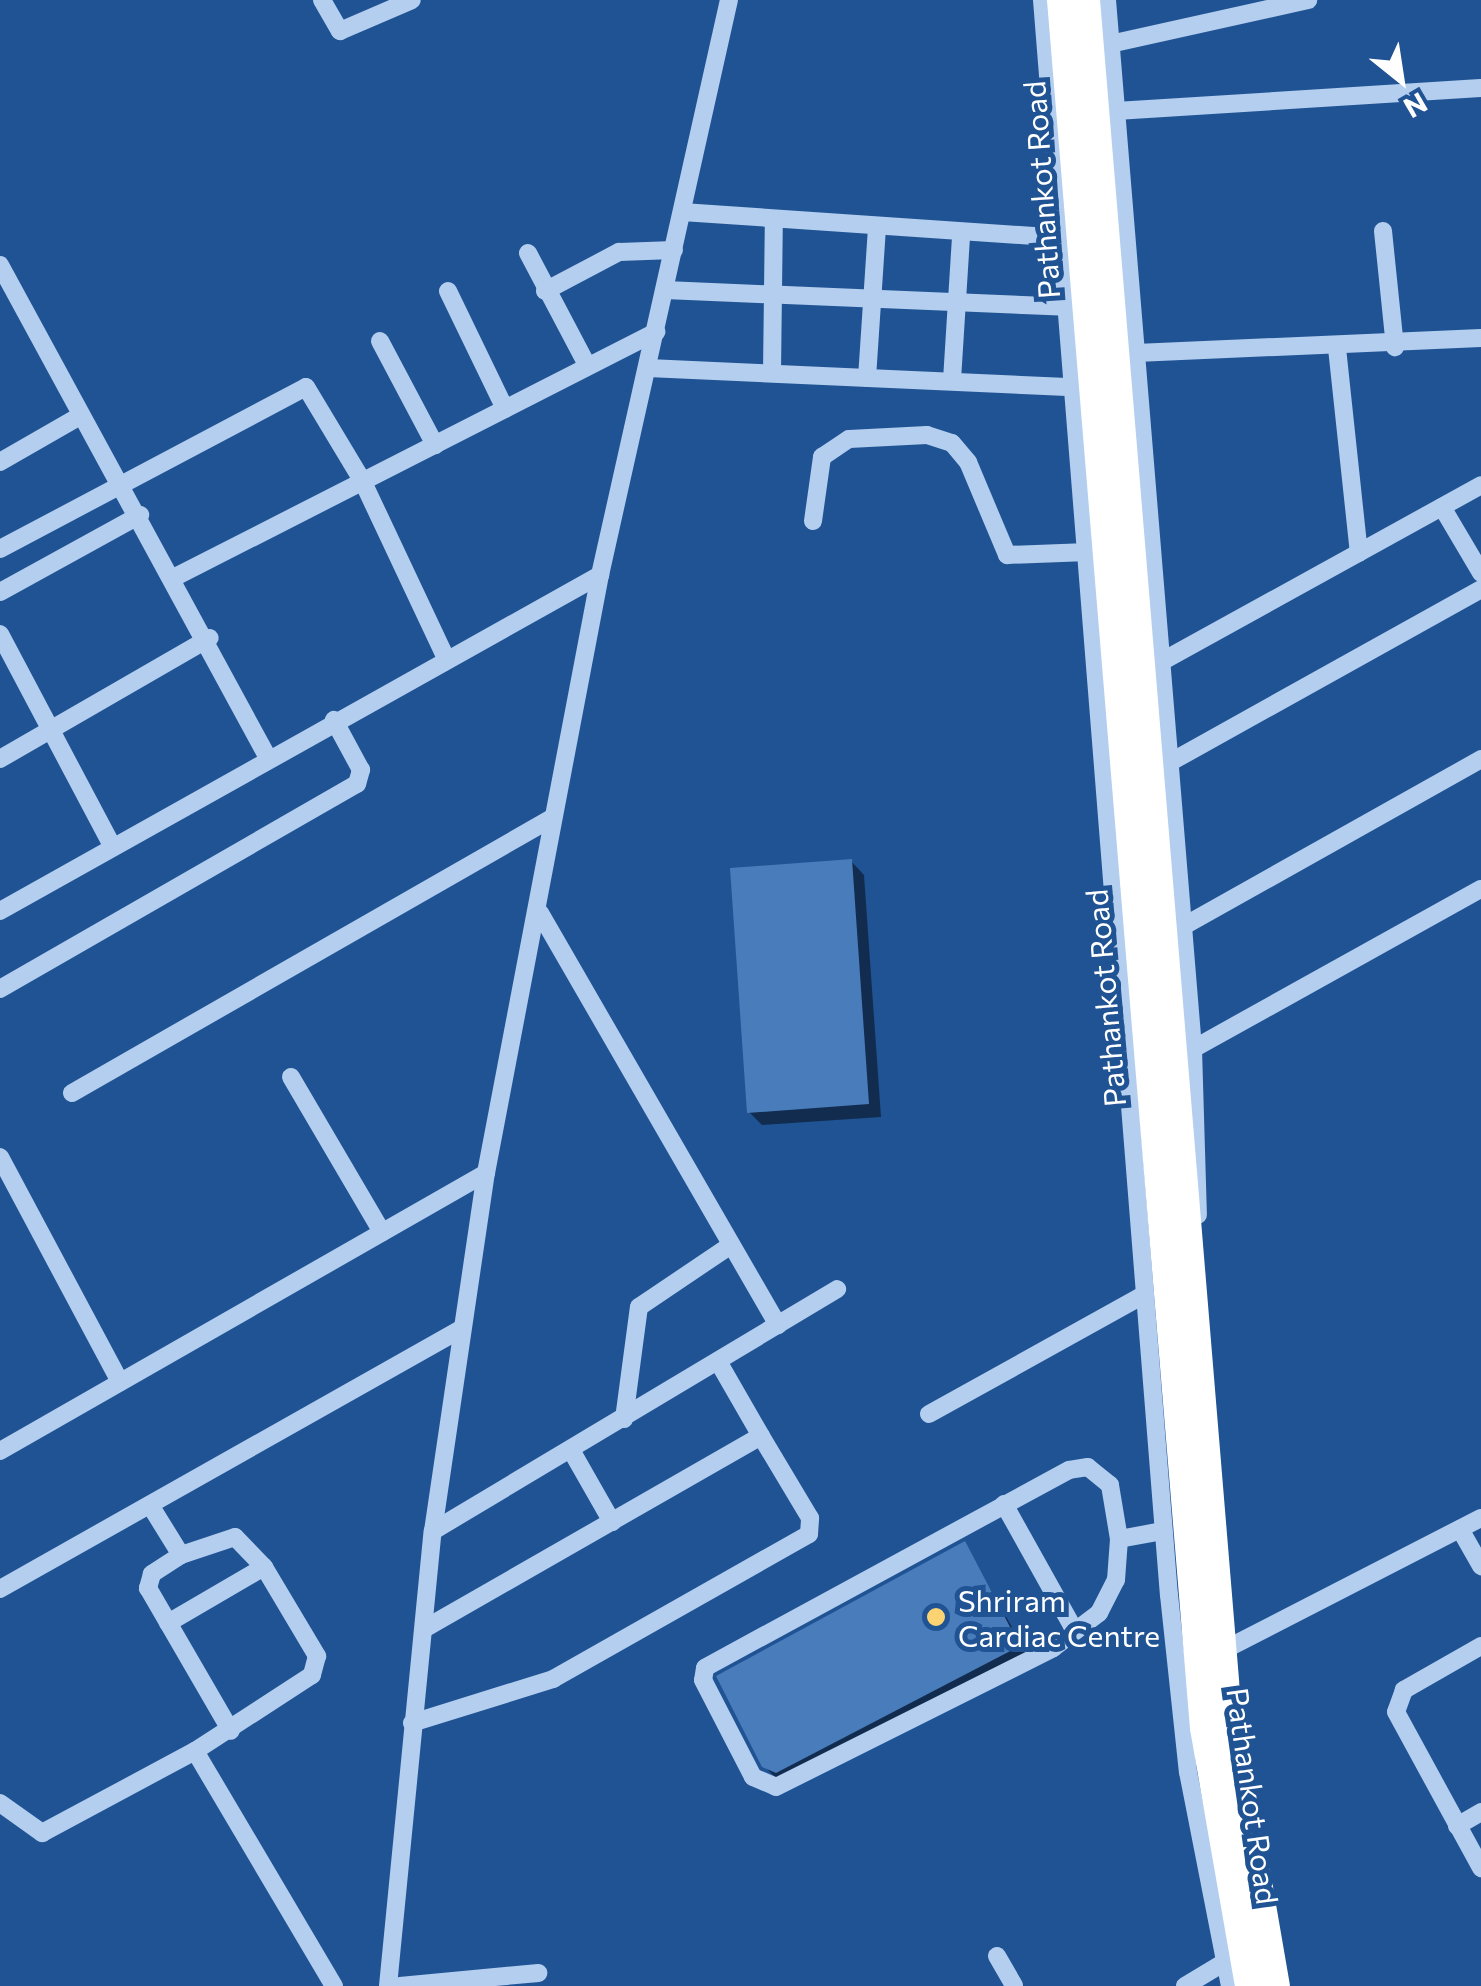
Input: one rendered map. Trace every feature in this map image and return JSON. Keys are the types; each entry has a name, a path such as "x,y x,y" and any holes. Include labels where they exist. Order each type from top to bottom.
{"highway":[{"name":"Pathankot Road","path":"1062,0 1203,1708 1250,1986"},
{"path":"1105,1 1192,1298 1222,1652 1275,1986"}],"street":[{"path":"322,0 340,31 412,0"},
{"path":"388,1986 433,1532 486,1173 540,913 552,818 600,575 729,0"},
{"path":"1042,0 1163,1532 1188,1772 1230,1986"},
{"path":"1110,44 1308,0"},
{"path":"1105,1 1201,1163 1192,1298"},
{"path":"1116,111 1480,88"},
{"path":"682,212 1063,238"},
{"path":"772,372 774,220"},
{"path":"868,378 877,228"},
{"path":"1383,232 1395,347"},
{"path":"952,380 961,234"},
{"path":"545,291 619,252 674,250"},
{"path":"528,252 586,365"},
{"path":"0,266 80,416 210,638 268,758"},
{"path":"665,290 872,304 1066,307"},
{"path":"448,291 505,409"},
{"path":"176,576 656,332"},
{"path":"1136,353 1395,347 1481,338"},
{"path":"380,341 435,445"},
{"path":"1337,348 1359,553"},
{"path":"648,368 1073,387"},
{"path":"0,549 298,386 313,392 363,482 446,658"},
{"path":"0,462 80,416"},
{"path":"813,521 822,458 849,439 927,435 952,443 968,462 1007,555 1088,552"},
{"path":"1159,663 1481,485"},
{"path":"1442,507 1481,572"},
{"path":"0,592 140,515"},
{"path":"0,911 334,720 600,575"},
{"path":"1167,764 1481,589"},
{"path":"0,634 113,848"},
{"path":"0,759 210,638"},
{"path":"0,988 357,784 361,770 334,720"},
{"path":"1182,926 1481,760"},
{"path":"72,1093 552,818"},
{"path":"1193,1049 1481,889"},
{"path":"540,913 778,1325"},
{"path":"291,1077 382,1232"},
{"path":"0,1157 120,1382"},
{"path":"0,1451 486,1173"},
{"path":"624,1419 639,1307 732,1246"},
{"path":"433,1532 837,1289"},
{"path":"928,1414 1144,1295"},
{"path":"0,1590 461,1329"},
{"path":"412,1723 554,1679 809,1534 810,1518 719,1363"},
{"path":"424,1629 761,1436"},
{"path":"571,1450 612,1522"},
{"path":"1088,1467 1110,1485 1119,1538 1116,1580 1100,1613 1075,1632 776,1787 753,1778 704,1668 1004,1504 1088,1467"},
{"path":"1004,1504 1075,1632"},
{"path":"150,1505 182,1555"},
{"path":"1222,1652 1481,1518"},
{"path":"1460,1529 1481,1566"},
{"path":"1119,1538 1163,1532"},
{"path":"0,1802 42,1833 231,1730 318,1664 264,1566 235,1537 182,1555 149,1580 168,1623 231,1730"},
{"path":"168,1623 264,1566"},
{"path":"1481,1646 1396,1703 1481,1868"},
{"path":"195,1751 334,1986"},
{"path":"1457,1826 1481,1812"},
{"path":"997,1956 1014,1986"},
{"path":"1184,1986 1225,1962"},
{"path":"400,1986 538,1973"}],"building":[{"path":"852,859 869,1104 747,1113 730,868"},
{"path":"965,1541 1020,1646 776,1773 762,1767 716,1676"}],"place":[{"name":"Shriram Cardiac Centre","path":"936,1617"}]}
